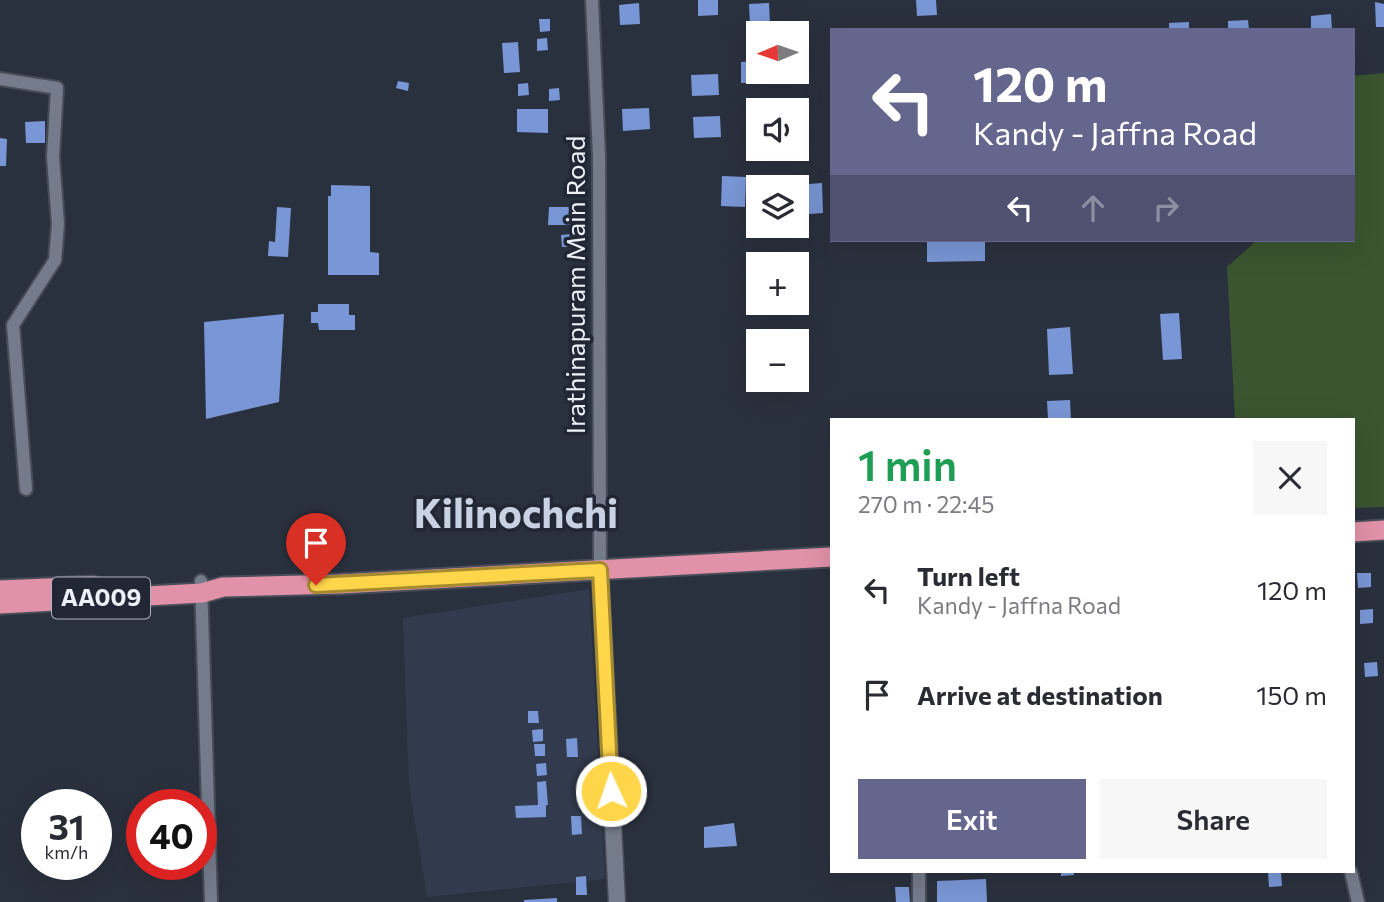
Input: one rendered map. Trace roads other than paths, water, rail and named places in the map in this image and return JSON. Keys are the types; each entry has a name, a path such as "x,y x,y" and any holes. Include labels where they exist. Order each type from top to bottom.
{"highway":[{"path":"1355,531 1384,530"},
{"name":"AA009","path":"0,590 340,584 830,557"},
{"name":"AA009","path":"0,604 202,587"}],"street":[{"name":"Irathinapuram Main Road","path":"592,0 599,156 600,570"},
{"path":"0,79 57,88 53,157 58,224 55,260 13,325 26,489"},
{"path":"600,570 617,902"},
{"path":"202,587 211,902"},
{"path":"919,873 919,902"},
{"path":"1351,873 1357,902"}],"district":[{"name":"Kilinochchi","path":"516,514"}]}
